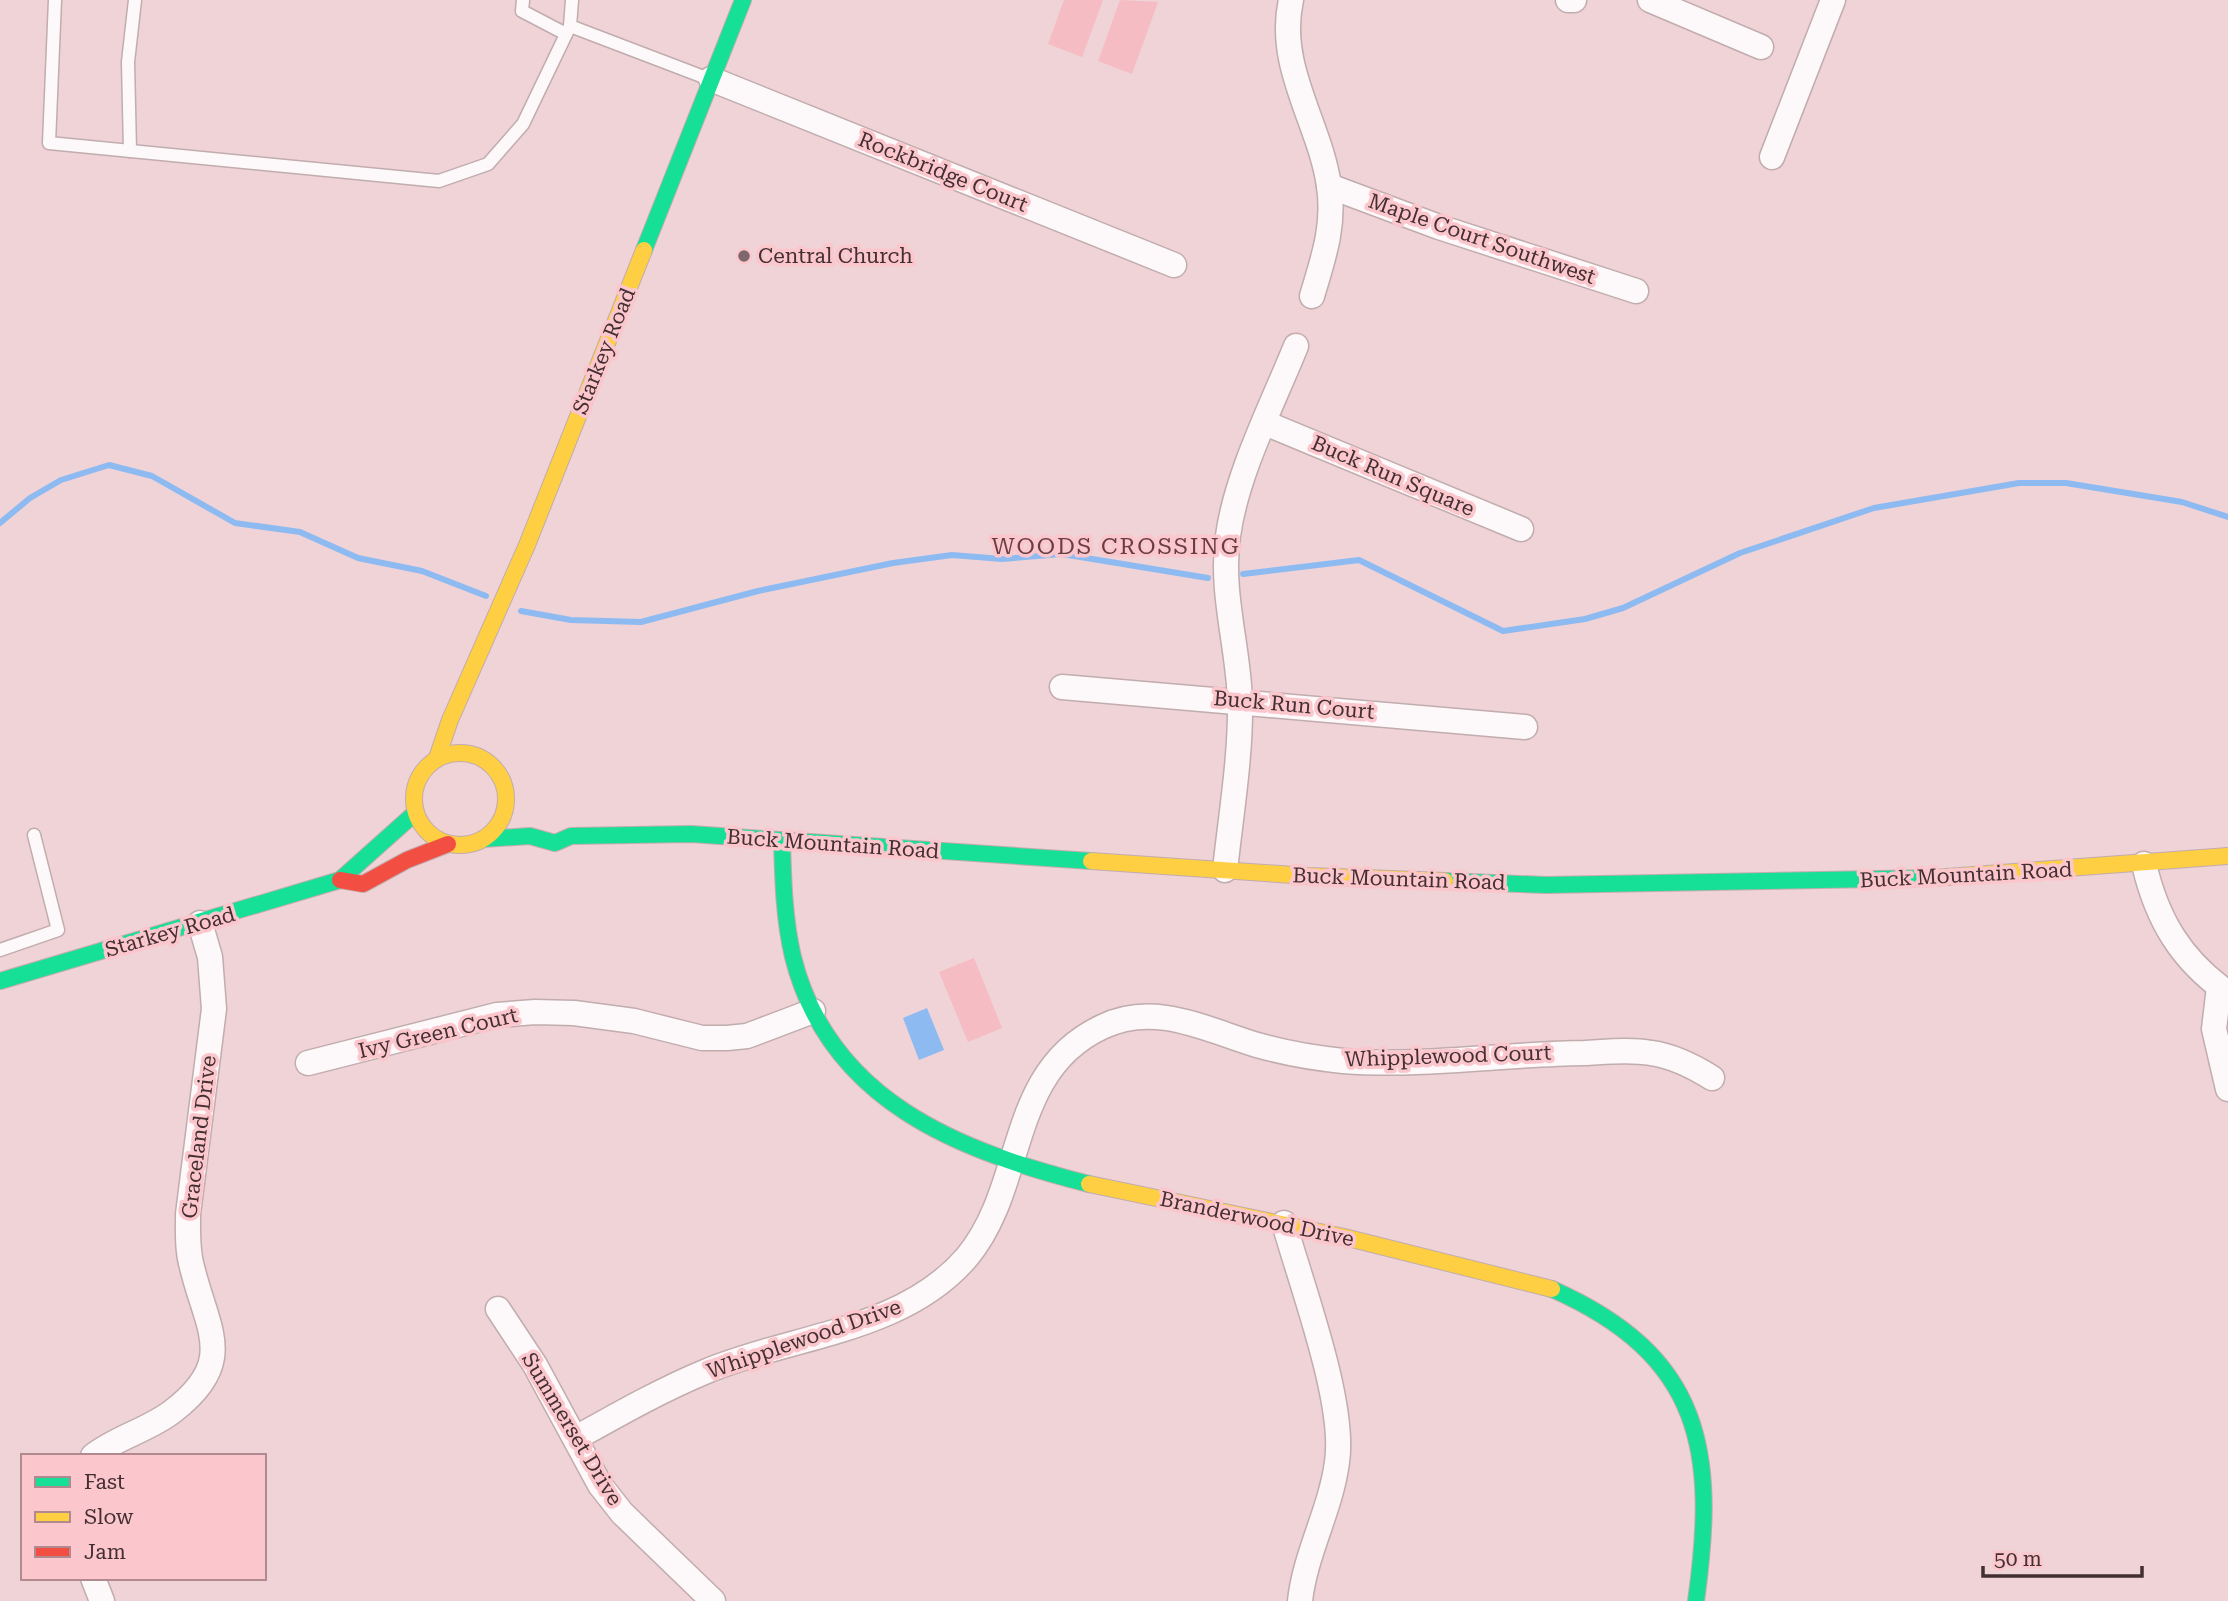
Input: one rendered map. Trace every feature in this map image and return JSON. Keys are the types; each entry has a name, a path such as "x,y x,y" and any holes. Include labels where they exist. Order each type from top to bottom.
{"main road":[{"name":"Starkey Road","path":"437,758 450,720 462,700 518,568 743,0"},
{"path":"462,700 481,757"},
{"path":"506,790 502,818 483,839 460,845 448,844 434,838 422,827 415,813 413,797 416,782 424,768 451,752 467,752 493,765 506,790 520,802"},
{"name":"Starkey Road","path":"0,981 340,880 415,813"},
{"name":"Buck Mountain Road","path":"483,839 530,836 555,843 566,830 691,834 1225,870 1532,885 1758,885 1935,878 2228,856"},
{"name":"Branderwood Drive","path":"782,840 789,935 797,972 813,1011 834,1047 890,1105 919,1126 958,1145 1090,1184 1284,1223 1550,1288 1581,1300 1616,1321 1642,1343 1668,1373 1696,1432 1703,1464 1705,1496 1696,1601"},
{"name":"Starkey Road","path":"340,880 363,884 407,860 448,844"}],"street":[{"path":"1291,0 1287,33 1292,66 1329,186 1329,239 1312,296"},
{"path":"1568,0 1574,0"},
{"path":"1650,0 1761,47"},
{"path":"1772,157 1832,0"},
{"name":"Rockbridge Court","path":"711,79 1174,265"},
{"name":"Maple Court Southwest","path":"1329,186 1439,227 1636,290"},
{"path":"1225,870 1240,700 1237,652 1226,594 1228,534 1238,495 1296,346"},
{"name":"Buck Run Square","path":"1265,423 1521,529"},
{"name":"Buck Run Court","path":"1062,687 1240,700 1525,727"},
{"path":"2144,864 2152,899 2167,931 2184,954 2224,990 2215,1007 2214,1029 2228,1089"},
{"name":"Graceland Drive","path":"97,1454 170,1414 187,1401 202,1382 213,1361 213,1338 191,1266 188,1240 188,1214 214,1000 210,957 200,923"},
{"name":"Ivy Green Court","path":"308,1063 496,1015 574,1013 634,1021 702,1038 727,1038 747,1035 813,1011"},
{"name":"Whipplewood Court","path":"1011,1161 1033,1098 1046,1074 1063,1052 1085,1035 1108,1024 1133,1017 1158,1016 1184,1020 1291,1054 1343,1061 1396,1062 1532,1053 1648,1052 1674,1058 1712,1078"},
{"name":"Whipplewood Drive","path":"576,1438 644,1400 707,1371 765,1350 852,1326 926,1294 963,1261 985,1229 1011,1161"},
{"path":"1284,1223 1326,1370 1337,1432 1338,1458 1334,1484 1300,1601"},
{"name":"Summerset Drive","path":"498,1309 535,1365 600,1485 622,1513 713,1601"},
{"path":"94,1580 102,1601"}],"lane":[{"path":"55,0 49,143 439,181 488,164 523,124 568,30 572,0"},
{"path":"130,151 128,62 135,0"},
{"path":"523,1 522,11 568,30 711,79"},
{"path":"0,950 58,930 34,835"}],"shaded area":[{"path":"1064,0 1103,0 1082,57 1048,44"},
{"path":"1120,0 1158,2 1132,74 1098,61"},
{"path":"974,958 1002,1028 968,1042 939,972"}],"water":[{"path":"927,1008 944,1050 919,1060 903,1018"}],"waterway":[{"path":"0,523 30,498 61,480 109,465 152,476 235,523 300,532 358,558 422,571 486,596"},
{"path":"1243,574 1359,560 1503,631 1585,619 1623,608 1740,553 1874,508 2019,483 2066,483 2182,502 2228,517"},
{"path":"521,611 571,620 641,622 758,591 893,563 952,555 1002,559 1062,554 1208,578"}],"traffic: fast":[{"path":"644,250 743,0"},
{"path":"0,981 340,880 415,813"},
{"path":"483,839 530,836 555,843 571,836 691,834 1091,861"},
{"path":"782,840 786,914 793,957 811,1007 836,1049 868,1083 906,1112 948,1136 993,1155 1089,1184"},
{"path":"1445,881 1546,885 1933,878"},
{"path":"1552,1289 1602,1315 1641,1345 1669,1378 1688,1414 1699,1454 1704,1498 1696,1601"}],"traffic: slow":[{"path":"437,758 450,720 527,545 644,250"},
{"path":"451,753 469,753 486,760 499,773 506,790 506,799 506,808 499,825 486,838 469,845 451,845 434,838 421,825 414,808 414,790 421,773 434,760 451,753"},
{"path":"1933,878 2228,856"},
{"path":"1091,861 1308,876 1445,881"},
{"path":"1089,1184 1344,1237 1552,1289"}],"traffic: jam":[{"path":"340,880 363,884 407,860 448,844"}],"place":[{"name":"Central Church","path":"744,256"}],"district":[{"name":"WOODS CROSSING","path":"1116,546"}]}
